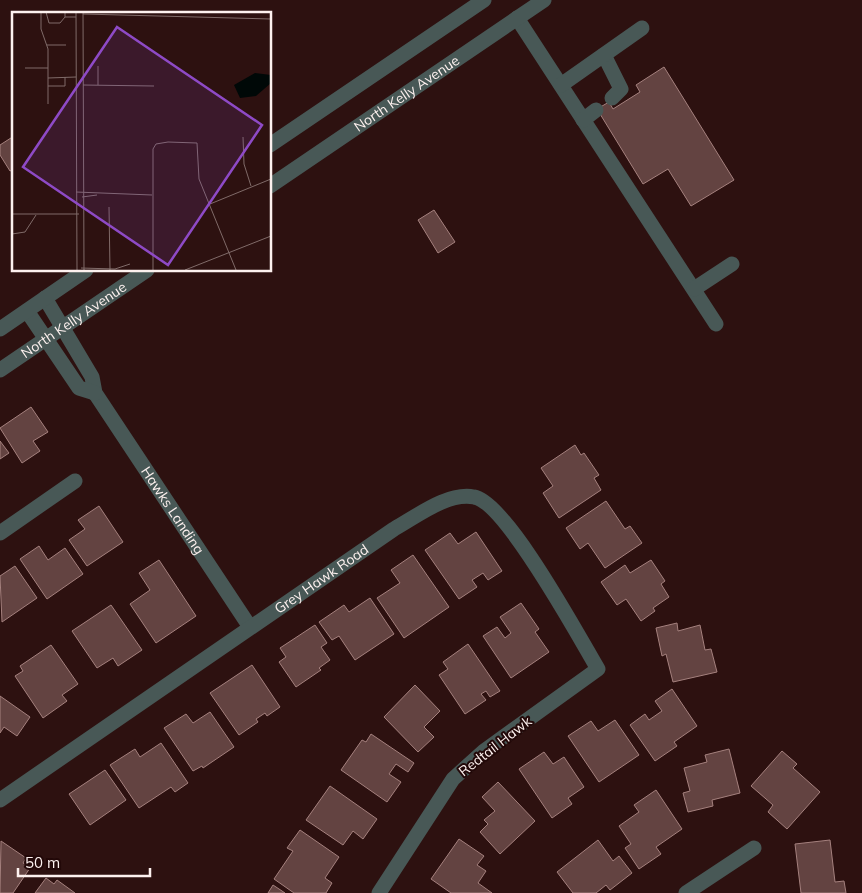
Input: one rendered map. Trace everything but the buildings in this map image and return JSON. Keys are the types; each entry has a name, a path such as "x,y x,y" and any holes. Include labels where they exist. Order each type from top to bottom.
{"street":[{"path":"271,145 484,0"},
{"name":"North Kelly Avenue","path":"271,185 544,0"},
{"path":"517,18 716,324"},
{"path":"561,85 642,28"},
{"path":"604,55 621,89 612,98"},
{"path":"583,120 596,110"},
{"path":"694,289 732,264"},
{"path":"0,329 85,271"},
{"name":"North Kelly Avenue","path":"0,370 146,271"},
{"name":"Hawks Landing","path":"45,298 92,377 96,394 250,626"},
{"name":"Hawks Landing","path":"26,311 79,388 96,394"},
{"path":"0,534 75,481"},
{"name":"Grey Hawk Road","path":"0,800 250,626 394,529 450,499 475,497 498,513 520,541 598,669"},
{"name":"Redtail Hawk","path":"379,893 454,779 484,751 598,669"},
{"path":"686,893 754,848"}]}
